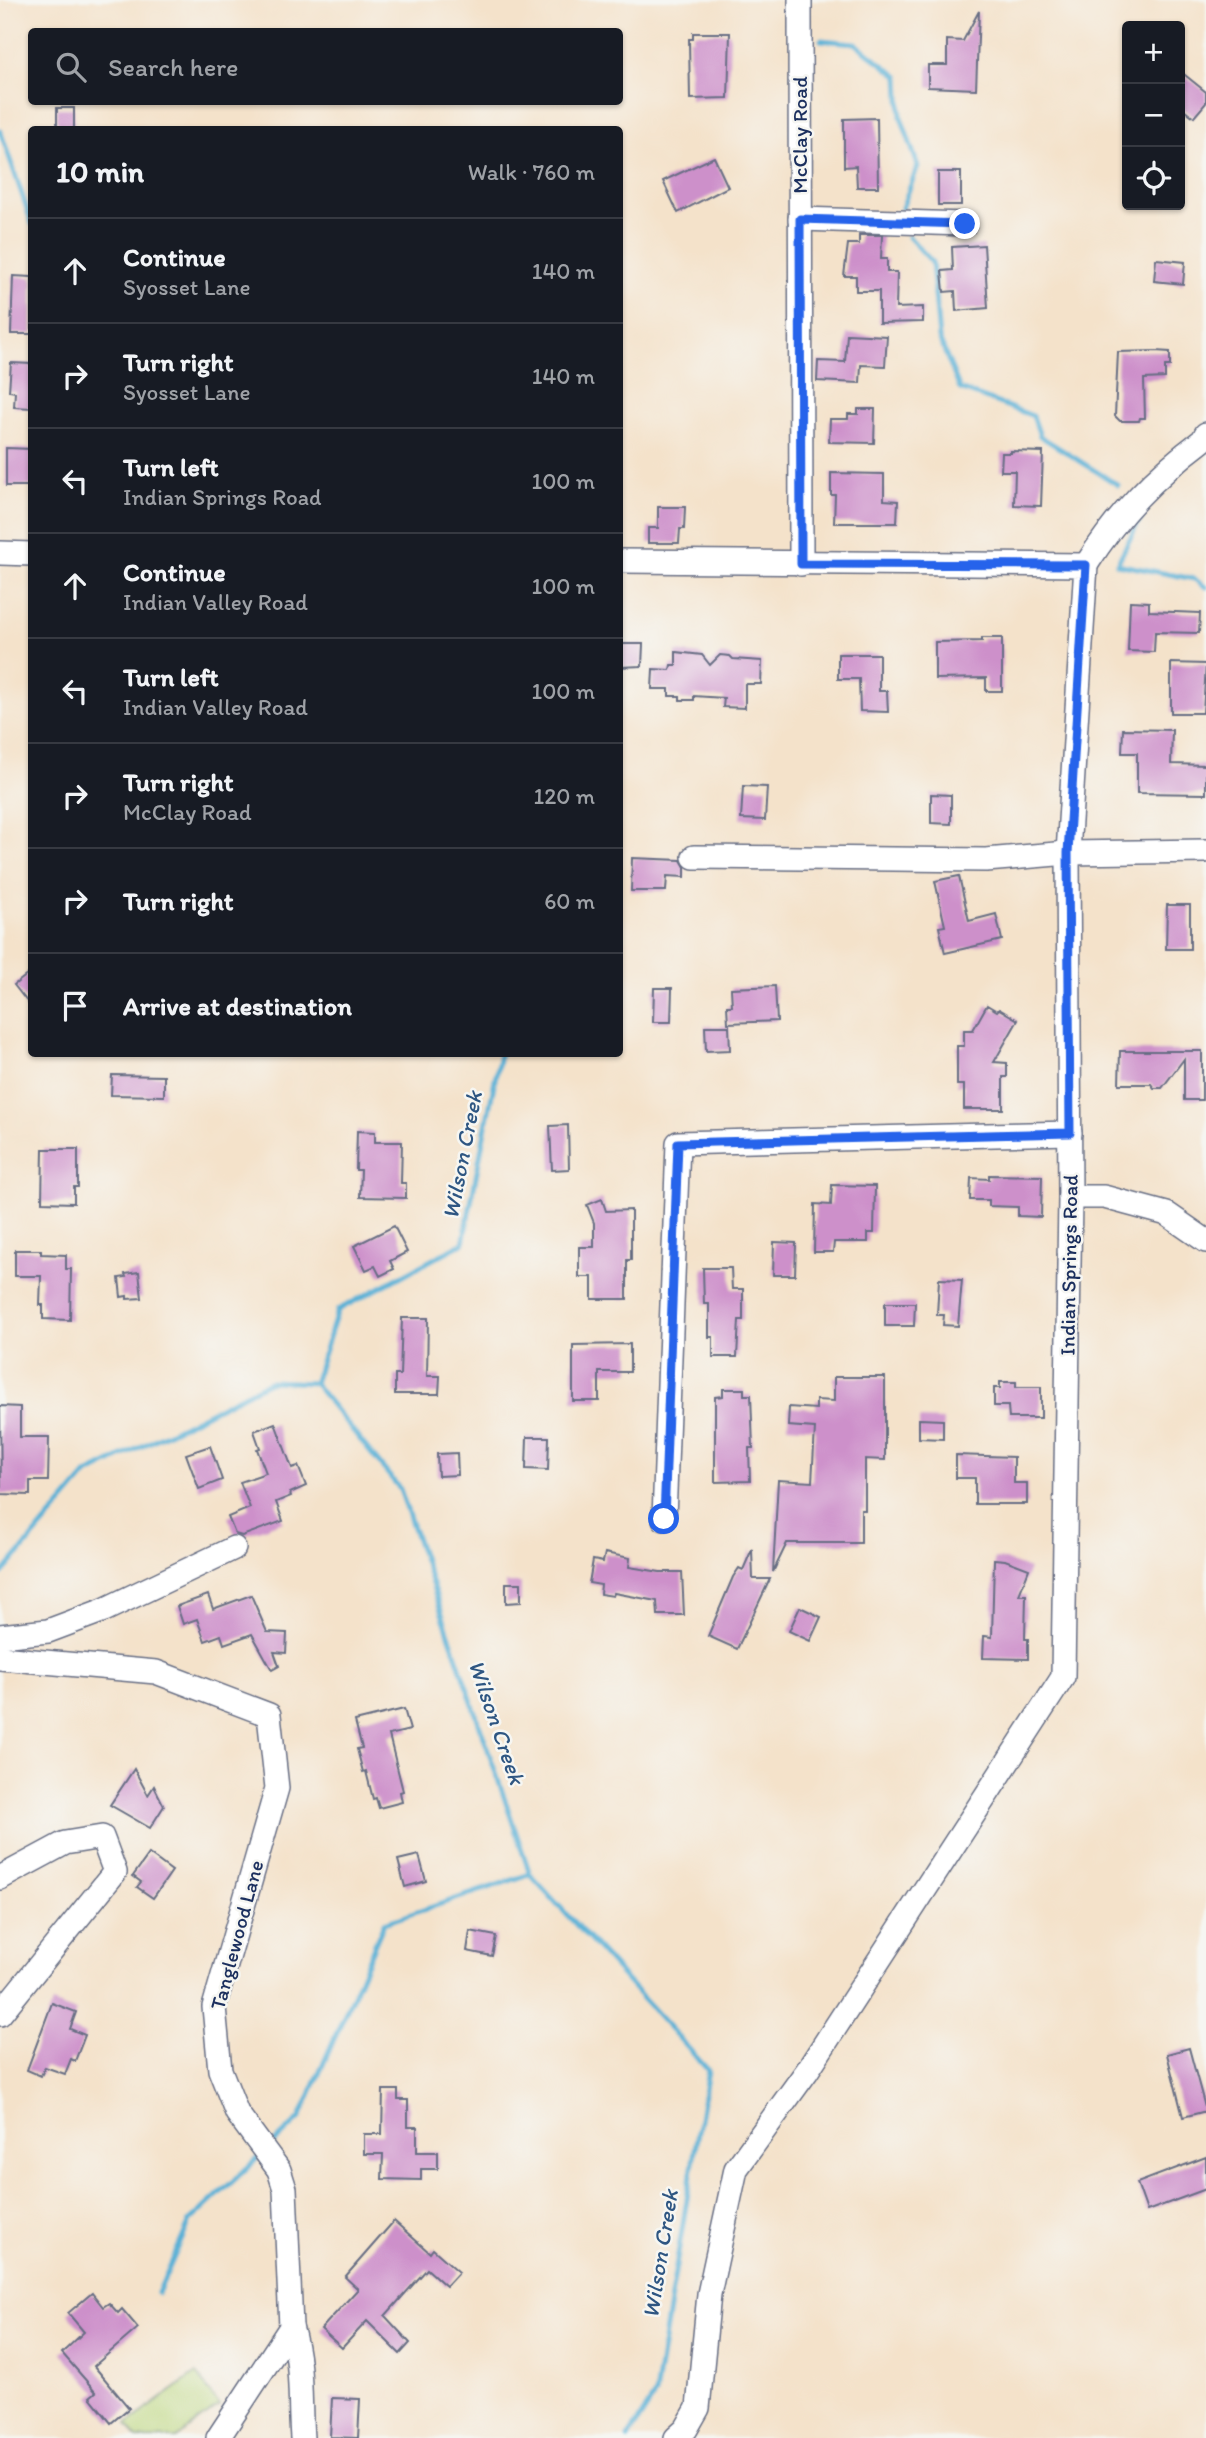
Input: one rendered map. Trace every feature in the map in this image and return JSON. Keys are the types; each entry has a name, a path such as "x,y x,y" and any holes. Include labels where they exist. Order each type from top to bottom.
{"street":[{"name":"McClay Road","path":"800,0 801,564"},
{"path":"800,219 965,224"},
{"path":"623,561 1086,565 1107,532 1136,498 1166,468 1206,435"},
{"path":"0,553 28,554"},
{"name":"Indian Springs Road","path":"676,2438 686,2429 698,2408 709,2294 736,2169 807,2071 1063,1676 1070,1197 1068,853 1086,565"},
{"path":"694,857 986,860 1068,853 1206,852"},
{"path":"664,1519 678,1143 1070,1133"},
{"path":"1070,1197 1104,1197 1167,1214 1206,1241"},
{"path":"0,1636 48,1631 104,1610 234,1548"},
{"name":"Tanglewood Lane","path":"0,1658 156,1672 269,1715 277,1788 214,2007 220,2070 237,2113 279,2171 285,2189 291,2327 302,2382 302,2438"},
{"path":"0,1878 65,1843 102,1837 115,1872 0,2014"},
{"path":"218,2438 291,2327"}],"green space":[{"path":"196,2373 219,2406 177,2438 137,2438 127,2424"}],"building":[{"path":"979,11 976,89 928,87 928,65 947,65 947,40 963,41"},
{"path":"693,33 730,33 728,98 690,99 689,39 693,39"},
{"path":"1185,75 1206,92 1206,103 1194,117 1185,110"},
{"path":"57,108 74,108 74,126 57,126"},
{"path":"877,118 878,187 857,187 856,166 844,167 844,119"},
{"path":"714,157 728,187 678,213 663,181"},
{"path":"938,172 961,172 961,205 938,205"},
{"path":"859,235 882,235 881,259 887,259 887,272 897,272 896,308 923,307 923,322 879,323 879,291 856,291 856,276 844,276 848,244 859,244"},
{"path":"984,245 988,308 956,311 955,291 944,292 942,271 953,270 952,247"},
{"path":"1156,259 1185,262 1183,284 1154,281"},
{"path":"13,276 28,277 28,334 11,334"},
{"path":"847,334 887,336 885,366 861,365 860,383 817,381 818,361 845,362"},
{"path":"1118,352 1170,352 1170,366 1165,366 1165,378 1144,379 1145,418 1140,418 1139,421 1120,421 1115,416"},
{"path":"11,363 28,364 28,408 14,407 15,392 9,391"},
{"path":"858,409 875,409 874,443 829,442 830,419 848,419 848,414 858,414"},
{"path":"6,448 28,449 28,486 6,486"},
{"path":"1043,452 1041,506 1014,505 1015,471 1001,471 1002,453"},
{"path":"831,473 884,474 884,500 898,501 897,523 834,523 835,495 831,495"},
{"path":"658,507 685,507 684,529 680,529 679,543 648,543 648,528 658,528"},
{"path":"1130,601 1149,602 1149,611 1200,613 1199,633 1155,632 1154,652 1128,651"},
{"path":"982,638 1002,638 1002,691 986,691 986,678 935,679 935,642 982,641"},
{"path":"623,644 643,644 642,666 623,667"},
{"path":"676,652 702,655 710,665 720,655 733,659 762,661 761,684 745,684 745,708 723,707 724,698 694,696 694,700 680,700 680,696 669,696 669,689 652,689 653,669 670,670 671,665 676,665"},
{"path":"838,654 879,654 879,691 887,691 888,712 860,711 859,679 838,679"},
{"path":"1171,663 1206,664 1203,713 1171,713"},
{"path":"1123,729 1172,730 1171,764 1206,765 1206,794 1137,793 1137,753 1122,753"},
{"path":"743,786 767,787 765,820 741,819"},
{"path":"931,794 951,795 951,824 931,823"},
{"path":"632,858 681,860 685,867 685,877 667,876 666,891 631,891"},
{"path":"959,876 969,921 996,914 1002,940 945,953 939,927 945,926 935,881"},
{"path":"1167,905 1190,905 1190,949 1166,949"},
{"path":"28,974 28,1003 14,985"},
{"path":"775,986 777,1021 728,1023 727,1006 732,1006 731,988"},
{"path":"654,988 672,988 671,1022 653,1022"},
{"path":"987,1005 1018,1020 994,1062 1007,1063 1007,1077 1003,1077 1003,1109 964,1109 964,1085 957,1085 957,1046 964,1046 964,1030 973,1030"},
{"path":"705,1026 729,1026 730,1050 706,1051"},
{"path":"1120,1051 1202,1051 1202,1100 1184,1100 1184,1059 1162,1088 1154,1088 1151,1084 1119,1084"},
{"path":"112,1075 164,1076 164,1096 111,1095"},
{"path":"568,1125 569,1169 552,1170 550,1126"},
{"path":"357,1131 375,1132 375,1142 402,1142 401,1183 406,1183 406,1198 360,1197 361,1170 356,1170"},
{"path":"43,1149 78,1149 78,1187 74,1187 74,1203 42,1202"},
{"path":"989,1175 1042,1176 1041,1217 1018,1216 1018,1207 989,1206 989,1200 970,1200 971,1178 989,1179"},
{"path":"832,1185 875,1186 874,1233 868,1233 868,1242 834,1242 833,1252 814,1252 815,1204 831,1205"},
{"path":"602,1199 606,1211 631,1210 631,1260 627,1260 627,1299 592,1299 592,1277 579,1277 579,1247 594,1247 594,1223 587,1205"},
{"path":"394,1226 407,1252 390,1261 394,1269 380,1276 375,1266 366,1270 354,1246"},
{"path":"774,1242 796,1243 795,1275 773,1275"},
{"path":"15,1250 41,1250 41,1254 66,1255 66,1269 71,1269 70,1320 43,1319 43,1305 40,1305 41,1276 15,1276"},
{"path":"703,1268 731,1268 732,1289 743,1289 743,1320 739,1320 737,1357 713,1357 713,1337 709,1337 709,1304 704,1304"},
{"path":"139,1272 142,1298 121,1297 119,1278 126,1277 125,1274"},
{"path":"939,1279 962,1280 958,1326 943,1325 944,1315 937,1315"},
{"path":"885,1303 915,1303 914,1326 885,1326"},
{"path":"402,1318 428,1318 427,1376 440,1376 439,1394 395,1394 395,1375 400,1375"},
{"path":"630,1344 630,1372 599,1372 599,1401 573,1401 573,1345"},
{"path":"834,1377 885,1377 885,1460 865,1459 865,1510 861,1510 861,1543 787,1543 773,1572 778,1480 812,1482 815,1428 788,1426 789,1407 816,1409 816,1400 834,1401"},
{"path":"1000,1382 1016,1382 1016,1387 1041,1387 1041,1418 1009,1418 1008,1406 994,1406 994,1388 1000,1388"},
{"path":"723,1389 744,1389 744,1395 751,1395 753,1448 749,1448 750,1481 715,1482 715,1397 723,1396"},
{"path":"0,1406 20,1407 20,1437 49,1437 48,1481 30,1481 30,1495 1,1494"},
{"path":"919,1419 943,1420 943,1439 919,1438"},
{"path":"275,1423 292,1468 298,1466 306,1486 276,1502 283,1521 242,1536 235,1534 228,1517 250,1508 240,1482 266,1473 254,1431"},
{"path":"527,1437 549,1437 548,1470 526,1469"},
{"path":"210,1446 222,1480 199,1489 186,1454"},
{"path":"457,1453 458,1475 438,1476 437,1454"},
{"path":"956,1455 1014,1457 1014,1483 1027,1483 1027,1504 975,1504 975,1478 956,1478"},
{"path":"752,1549 753,1579 770,1579 737,1649 708,1636 733,1577 739,1568 743,1570"},
{"path":"605,1553 630,1558 629,1567 682,1572 684,1615 658,1615 657,1601 614,1593 613,1596 600,1594 601,1585 589,1583 593,1560 603,1562"},
{"path":"994,1559 1029,1569 1019,1595 1026,1595 1025,1639 1028,1639 1028,1659 983,1658 984,1636 992,1637"},
{"path":"506,1583 521,1583 521,1602 506,1603"},
{"path":"208,1595 213,1609 251,1595 267,1632 287,1633 286,1653 274,1652 279,1666 272,1670 252,1634 224,1644 221,1635 205,1641 197,1619 183,1624 177,1606"},
{"path":"800,1607 821,1617 810,1641 789,1631"},
{"path":"404,1709 410,1730 389,1735 403,1791 400,1792 402,1802 379,1808 376,1798 373,1799 366,1771 363,1772 357,1749 362,1748 355,1721"},
{"path":"134,1769 148,1795 154,1786 164,1806 150,1828 110,1805"},
{"path":"149,1854 172,1871 153,1898 137,1887 141,1882 133,1876"},
{"path":"419,1855 426,1881 405,1887 398,1860"},
{"path":"470,1931 496,1936 492,1956 467,1951"},
{"path":"52,2003 76,2012 70,2029 85,2035 75,2061 71,2059 65,2074 45,2067 41,2076 27,2070"},
{"path":"1189,2048 1206,2111 1183,2117 1167,2054"},
{"path":"383,2090 398,2090 398,2100 408,2100 408,2127 417,2127 417,2152 438,2152 438,2169 421,2169 421,2180 382,2179 383,2154 364,2154 364,2134 382,2134"},
{"path":"1206,2157 1206,2189 1147,2211 1137,2183"},
{"path":"394,2221 430,2253 433,2249 459,2272 446,2286 427,2269 385,2316 410,2343 400,2354 367,2321 342,2348 321,2329 358,2289 345,2277"},
{"path":"92,2293 103,2307 109,2303 118,2313 122,2309 138,2328 94,2366 129,2408 111,2423 90,2397 96,2392 62,2353 84,2332 68,2313"},
{"path":"332,2398 360,2399 358,2438 330,2437"}],"waterway":[{"path":"821,40 855,43 899,77 901,117 918,166 902,208"},
{"name":"Wilson Creek","path":"0,130 28,212"},
{"path":"909,237 932,262 939,338 960,389 1033,416 1040,436 1118,485"},
{"path":"1142,515 1117,564 1194,579 1206,587"},
{"name":"Wilson Creek","path":"499,1057 463,1243 338,1310 314,1383 400,1489 530,1874 708,2070 655,2395 628,2438"},
{"path":"0,1576 87,1474 271,1381 314,1383"},
{"path":"271,2146 300,2118 384,1923 530,1874"},
{"path":"158,2293 190,2221 261,2155"}],"route":[{"path":"664,1519 678,1143 1070,1133 1068,853 1086,565 801,564 800,219 965,224"}]}
